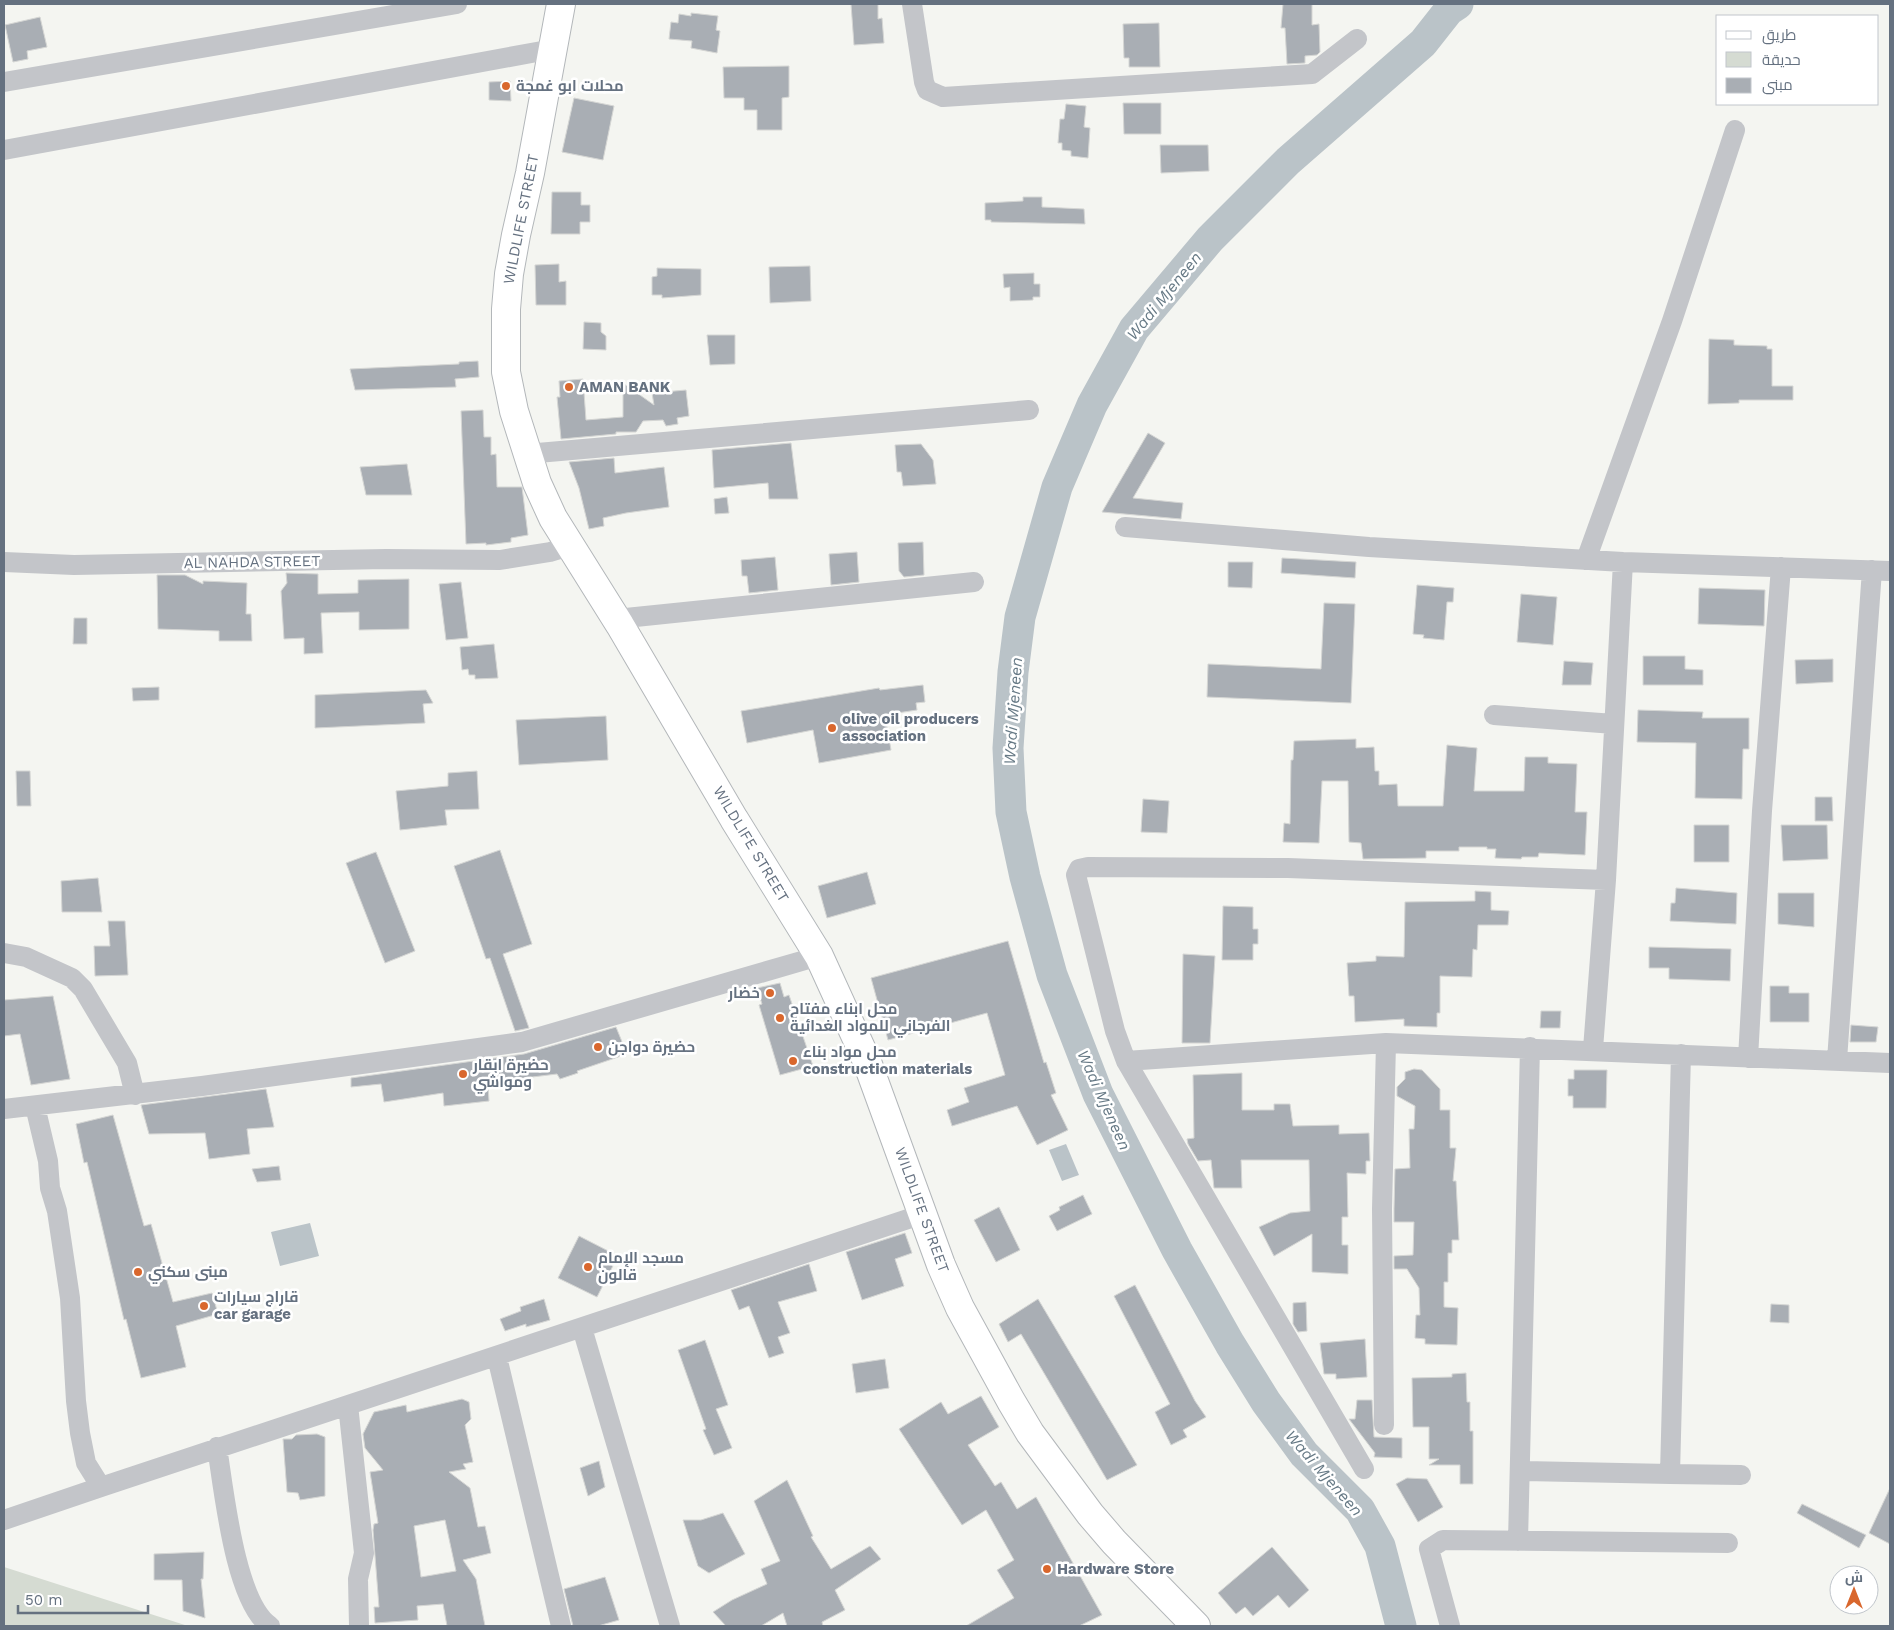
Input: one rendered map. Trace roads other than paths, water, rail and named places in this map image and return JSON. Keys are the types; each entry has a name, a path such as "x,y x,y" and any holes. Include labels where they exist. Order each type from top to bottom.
{"main road":[{"name":"WILDLIFE STREET","path":"561,4 530,174 516,234 509,274 506,309 506,372 526,454 553,518 616,619 818,956 866,1059 941,1265 960,1308 1010,1401 1030,1433 1114,1542 1196,1626"}],"street":[{"path":"4,82 457,4"},
{"path":"912,4 924,82 927,90 943,97 1312,74 1357,40"},
{"path":"4,150 553,49"},
{"path":"1586,560 1672,321 1735,130"},
{"path":"526,454 1029,410"},
{"path":"1125,527 1369,547 1586,560 1881,570 1837,1060"},
{"name":"AL NAHDA STREET","path":"4,562 74,565 386,559 500,560 550,552 570,546"},
{"path":"1593,1049 1606,880 1623,562"},
{"path":"1748,1058 1762,811 1781,567"},
{"path":"616,619 974,582"},
{"path":"1494,715 1614,724"},
{"path":"1364,1469 1126,1061 1115,1031 1076,875 1079,869 1088,867 1288,868 1606,880"},
{"path":"4,953 26,957 72,978 83,989 127,1063 135,1095"},
{"path":"4,1109 135,1095 522,1042 818,956"},
{"path":"1126,1061 1386,1043 1593,1049 1748,1058 1890,1063"},
{"path":"1384,1425 1382,1209 1386,1043"},
{"path":"1518,1541 1530,1047"},
{"path":"1670,1474 1681,1054"},
{"path":"35,1106 47,1156 50,1188 57,1211 70,1298 76,1401 80,1433 86,1464 101,1486"},
{"path":"4,1520 217,1447 497,1357 923,1214"},
{"path":"582,1328 670,1626"},
{"path":"497,1357 560,1626"},
{"path":"348,1405 364,1552 358,1579 358,1626"},
{"path":"217,1447 237,1563 259,1618 270,1626"},
{"path":"1520,1471 1741,1475"},
{"path":"1450,1626 1429,1549 1443,1540 1728,1543"}],"waterway":[{"name":"Wadi Mjeneen","path":"1401,1626 1380,1546 1360,1510 1304,1454 1266,1402 1230,1344 1177,1250 1098,1094 1052,975 1025,877 1011,812 1008,748 1013,672 1020,617 1057,487 1092,405 1134,329 1210,239 1288,161 1423,43 1449,10 1458,4"}],"place":[{"name":"محلات ابو غمجة","path":"506,86"},
{"name":"AMAN BANK","path":"569,387"},
{"name":"olive oil producers association","path":"832,728"},
{"name":"خضار","path":"770,993"},
{"name":"محل ابناء مفتاح الفرجاني للمواد الغدائية","path":"780,1018"},
{"name":"حضيرة دواجن","path":"598,1047"},
{"name":"محل مواد بناء construction materials","path":"793,1061"},
{"name":"حضيرة ابقار ومواشي","path":"463,1074"},
{"name":"مسجد الإمام قالون","path":"588,1267"},
{"name":"مبنى سكني","path":"138,1272"},
{"name":"قاراج سيارات car garage","path":"204,1306"},
{"name":"Hardware Store","path":"1047,1569"}]}
